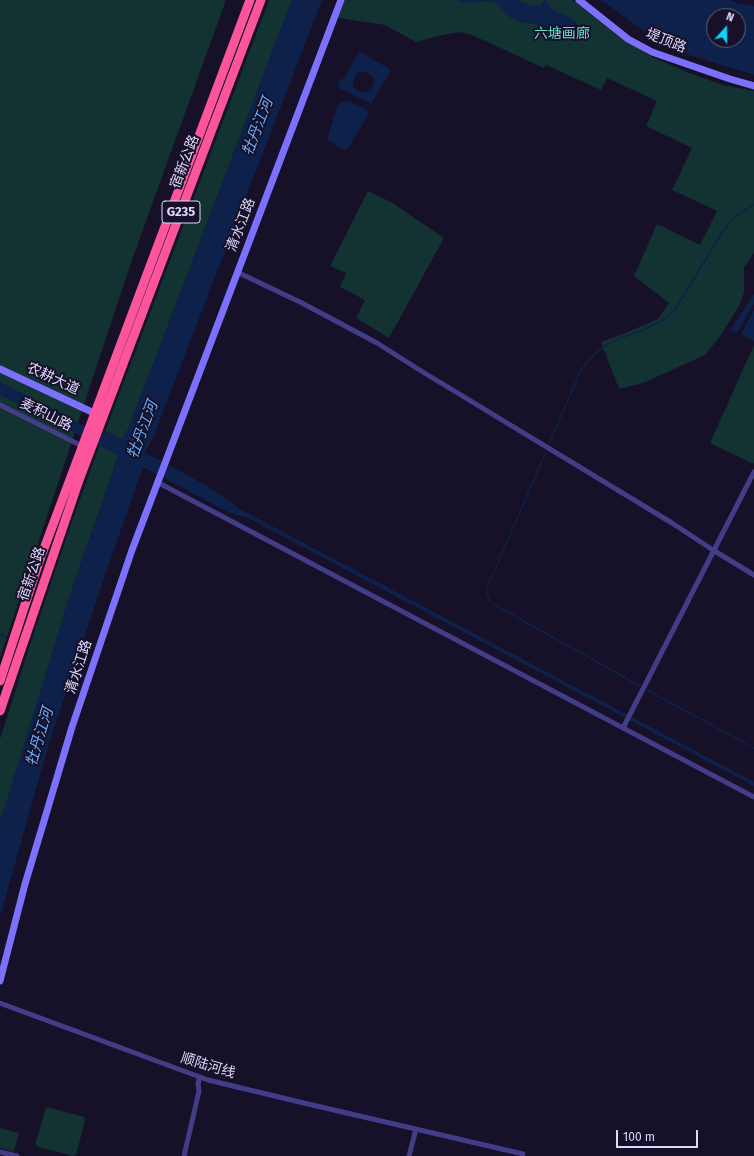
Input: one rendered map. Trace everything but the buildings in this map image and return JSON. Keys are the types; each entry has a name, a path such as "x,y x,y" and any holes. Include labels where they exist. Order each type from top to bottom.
{"highway":[{"name":"宿新公路","path":"95,419 250,0"},
{"name":"宿新公路","path":"95,419 261,0"},
{"path":"86,445 95,419"},
{"name":"宿新公路","path":"0,681 39,562 86,445"},
{"name":"宿新公路","path":"0,711 78,483 86,445"}],"street":[{"name":"清水江路","path":"0,981 25,884 72,727 132,550 341,0"},
{"name":"堤顶路","path":"580,0 628,39 652,52 754,86"},
{"path":"237,272 302,303 377,343 672,523 754,575"},
{"name":"农耕大道","path":"0,369 95,419"},
{"name":"麦积山路","path":"0,405 86,445"},
{"path":"624,726 754,472"},
{"path":"158,481 624,726 754,797"},
{"name":"顺陆河线","path":"0,1003 200,1077 244,1089 523,1154"},
{"path":"184,1156 199,1091 198,1084 200,1077"},
{"path":"409,1156 416,1129"},
{"path":"0,1152 17,1156"}],"green space":[{"path":"0,0 226,0 132,260 0,658"},
{"path":"269,0 292,0 130,425 123,439 71,592 0,823 0,739 26,657 96,455"},
{"name":"六塘画廊","path":"345,0 573,0 613,32 650,56 692,74 723,85 754,91 754,253 744,268 744,293 740,304 721,335 705,355 643,383 619,389 601,342 658,319 669,303 634,276 657,224 700,245 717,211 672,190 692,148 646,126 657,101 607,78 601,90 546,65 544,68 472,35 460,32 416,42 385,25 338,18"},
{"path":"368,191 391,202 444,238 389,338 356,318 365,300 340,287 346,273 330,266"},
{"path":"754,345 754,462 753,464 710,443"},
{"path":"47,1107 84,1117 85,1121 76,1155 73,1156 38,1147 36,1145"},
{"path":"0,1128 19,1133 14,1152 0,1148"}],"water":[{"name":"牡丹江河","path":"292,0 322,0 154,435 145,453 194,478 240,509 754,782 754,786 248,518 230,513 143,467 49,743 0,917 0,822 71,592 118,455 62,425 0,395 0,382 80,424 102,434 105,431 123,439 130,425"},
{"path":"456,0 518,0 526,4 536,6 542,4 544,0 547,0 551,8 571,18 583,33 581,37 575,38 565,36 552,40 547,37 537,25 511,18 493,2 465,3"},
{"path":"601,0 730,0 737,3 754,6 754,75 689,55 651,36"},
{"path":"358,53 362,53 391,70 371,104 339,88 337,85 340,80 344,78","holes":["363,71 373,77 373,85 368,91 359,92 353,86 355,76"]},
{"path":"347,101 365,109 368,112 367,117 349,147 345,150 341,149 327,139 338,104"},
{"path":"754,294 754,304 738,332 730,330"},
{"path":"754,310 754,341 741,334"}],"waterway":[{"path":"549,444 581,370 589,360 605,346 652,326 669,315 676,308 723,231 734,218 754,204"},
{"path":"546,452 486,590 489,600 495,605 640,686"},
{"path":"0,634 6,637"},
{"path":"647,690 754,748"}]}
